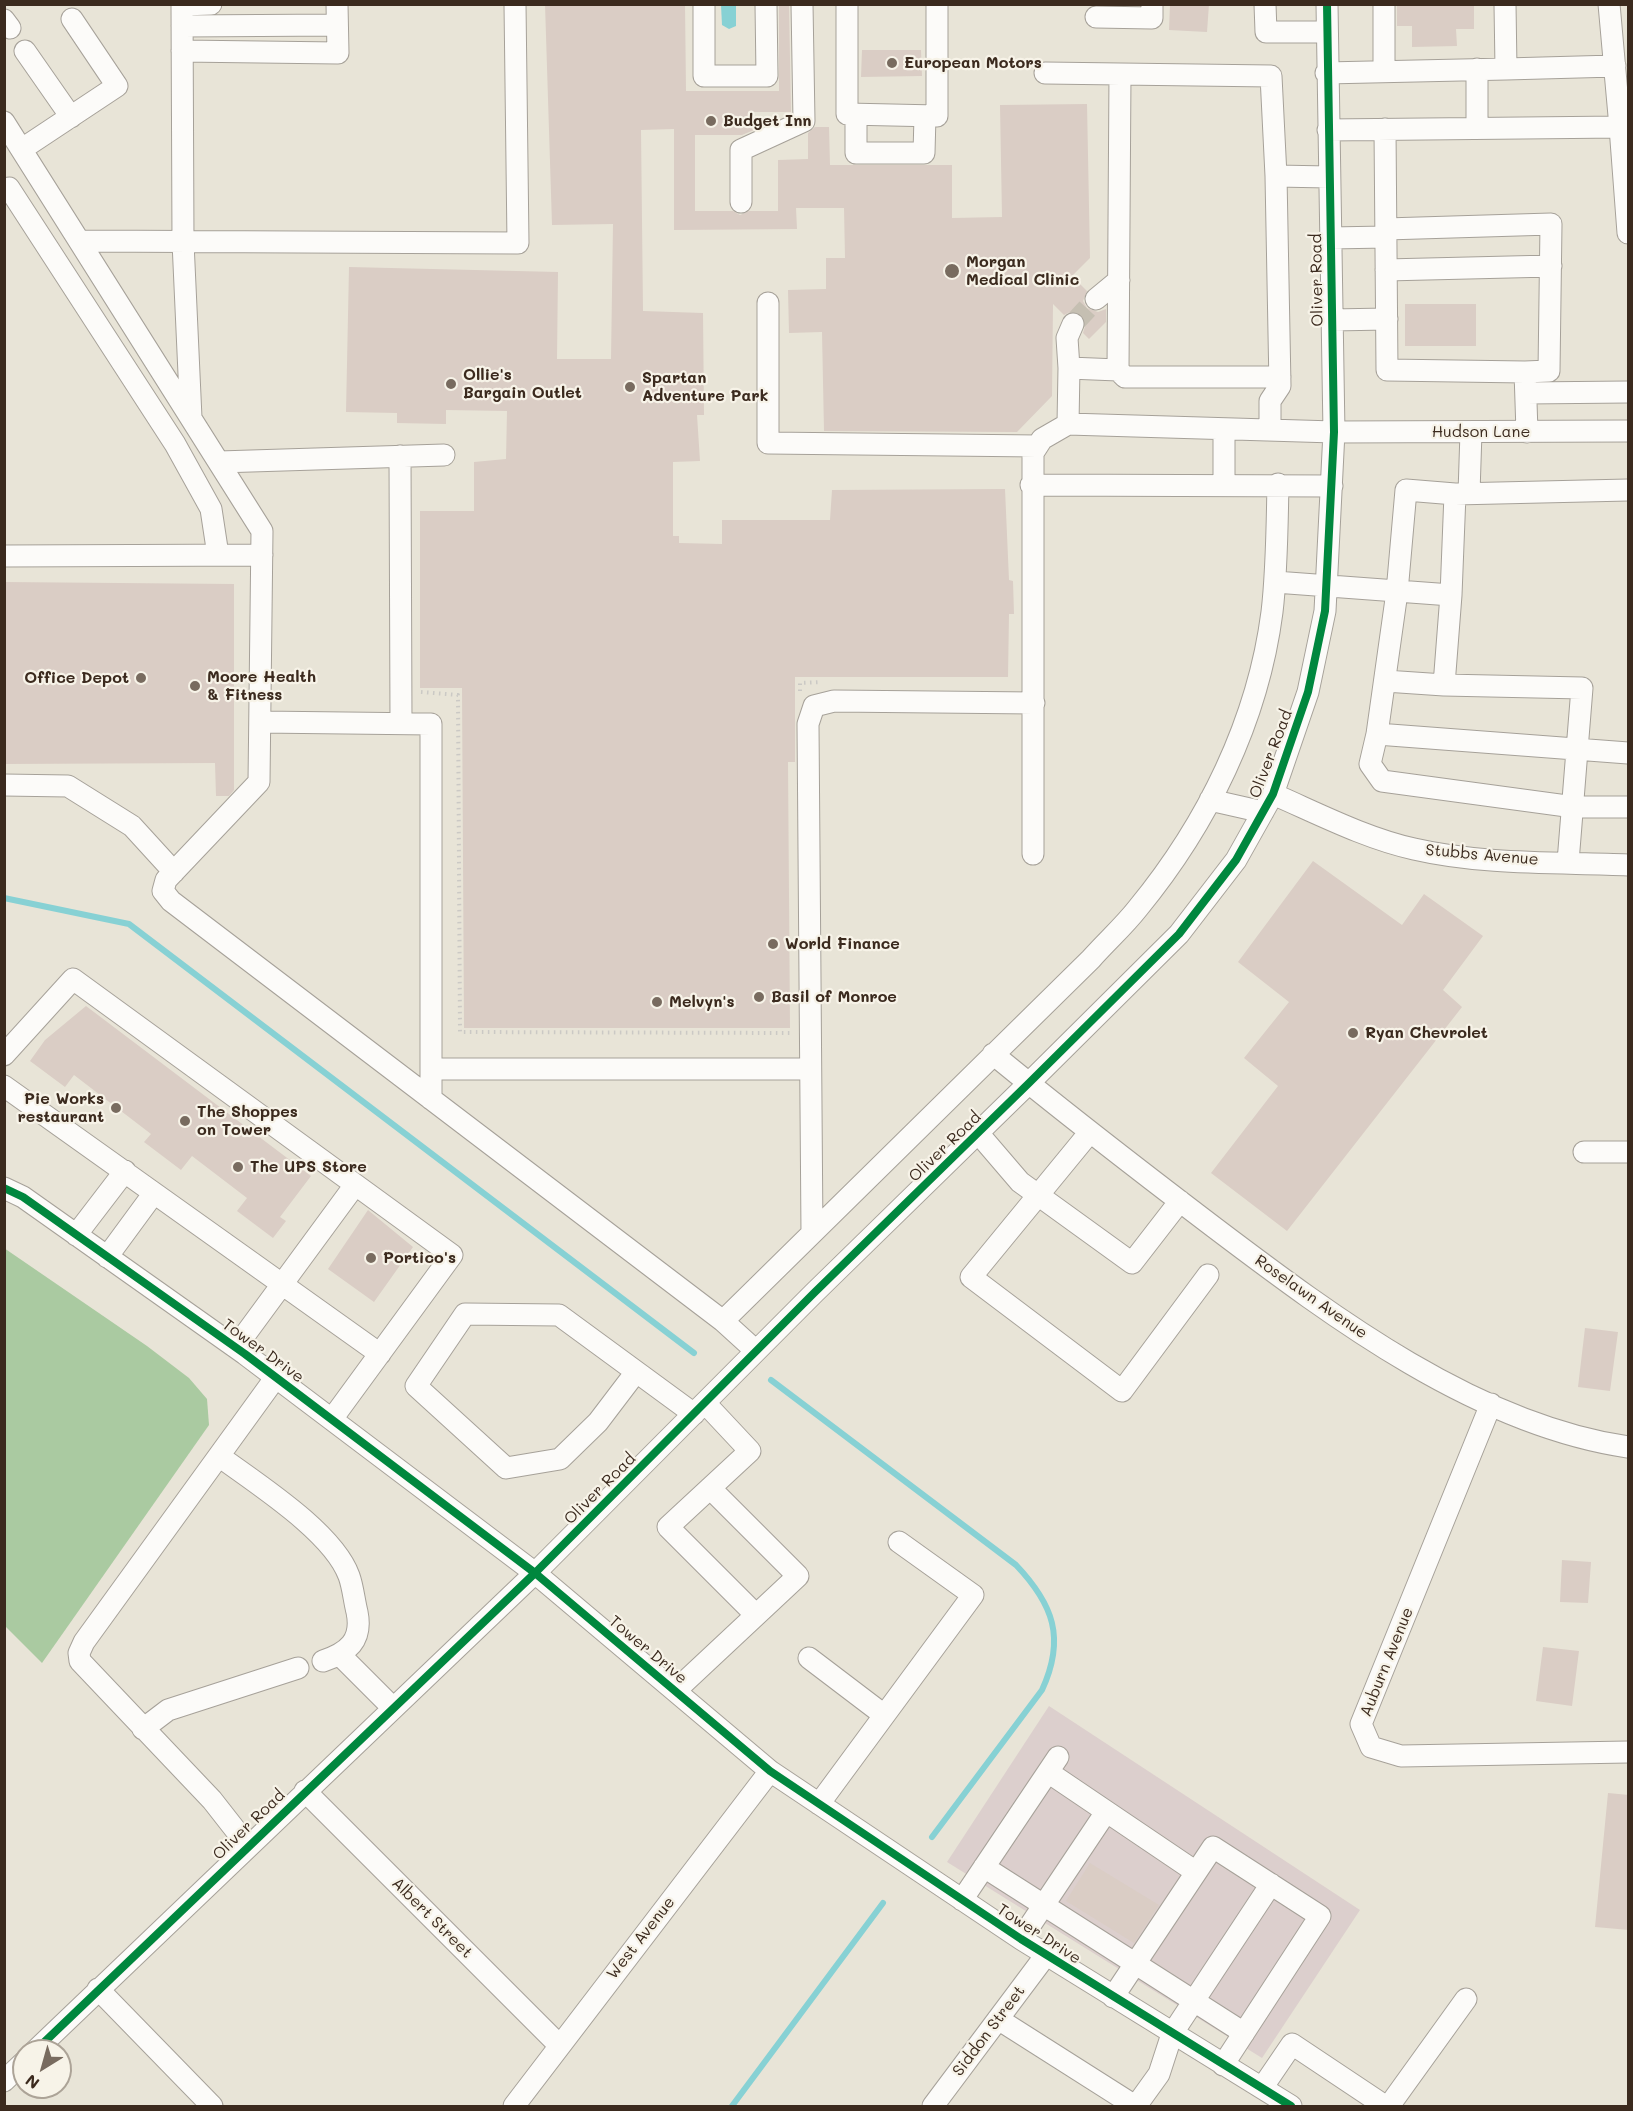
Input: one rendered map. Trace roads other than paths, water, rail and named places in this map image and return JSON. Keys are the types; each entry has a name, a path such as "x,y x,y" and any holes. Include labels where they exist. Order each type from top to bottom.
{"street":[{"path":"182,12 211,4"},
{"path":"48,249 77,238 183,242 518,243 515,4"},
{"path":"704,4 704,76 767,76 766,4"},
{"path":"741,202 741,150 804,121 802,4"},
{"path":"847,4 847,114 925,116 937,116 937,4"},
{"path":"1096,17 1152,18 1152,4"},
{"path":"1265,4 1266,32 1326,32"},
{"name":"Oliver Road","path":"47,2039 535,1573 756,1351 1179,934 1236,860 1268,803 1308,692 1325,611 1334,432 1326,73 1327,4"},
{"path":"1384,4 1384,71"},
{"path":"1505,4 1506,69"},
{"path":"1609,4 1629,233"},
{"path":"182,12 337,15 338,53 182,51"},
{"path":"182,12 183,242 194,422"},
{"path":"22,149 117,86 72,19"},
{"path":"24,51 71,117"},
{"path":"1326,73 1615,66"},
{"path":"1477,69 1477,128"},
{"path":"1044,73 1271,76 1276,176 1280,386 1270,401 1270,430"},
{"path":"1118,370 1120,74"},
{"path":"856,114 856,153 924,153 925,116"},
{"path":"4,122 262,531 259,783 166,880 163,891 171,901 723,1321 756,1351"},
{"path":"1328,130 1620,127"},
{"path":"1330,238 1386,233 1551,224 1549,371 1387,370 1387,319 1386,270 1386,233 1385,129"},
{"path":"1276,176 1329,177"},
{"path":"4,189 9,188 172,439 212,508 218,555"},
{"path":"1386,270 1551,266"},
{"path":"1096,299 1119,280"},
{"path":"768,303 768,443 1037,446"},
{"path":"1332,320 1387,319"},
{"path":"1033,854 1032,453 1042,440 1068,424 1067,338 1073,324"},
{"path":"1069,368 1118,370 1125,377 1280,377"},
{"path":"1525,372 1527,432"},
{"path":"1526,393 1629,392"},
{"path":"172,439 194,422"},
{"name":"Hudson Lane","path":"1068,424 1334,432 1629,431"},
{"path":"1224,429 1224,484"},
{"path":"1444,685 1451,595 1471,432"},
{"path":"219,462 444,455"},
{"path":"400,456 401,723"},
{"path":"1031,485 1278,484 1332,486"},
{"path":"723,1321 1092,958 1137,909 1176,858 1232,757 1254,698 1268,636 1275,582 1278,484"},
{"path":"1629,490 1462,494 1406,490 1397,592 1377,734 1370,764 1382,781 1574,807 1629,807"},
{"path":"4,556 262,555"},
{"path":"1275,582 1451,595"},
{"path":"1385,681 1444,685 1582,688 1569,862"},
{"path":"812,1233 808,724 814,706 834,701 1034,703"},
{"path":"260,722 431,724 431,1099"},
{"path":"1377,734 1629,753"},
{"path":"4,785 68,786 132,826 174,872"},
{"name":"Stubbs Avenue","path":"1209,800 1268,803 1413,849 1470,858 1629,865"},
{"path":"4,1055 73,979 452,1256 332,1419"},
{"name":"Roselawn Avenue","path":"993,1054 1090,1132 1318,1305 1413,1366 1550,1430 1629,1447"},
{"path":"431,1069 810,1069"},
{"path":"4,1086 380,1354"},
{"path":"1090,1132 971,1277 1122,1391 1208,1275"},
{"path":"978,1133 1020,1182 1132,1263 1180,1201"},
{"path":"1584,1152 1629,1152"},
{"path":"76,1235 125,1171"},
{"path":"236,1347 355,1185"},
{"name":"Tower Drive","path":"4,1188 23,1197 236,1347 535,1573 770,1771 1021,1940 1291,2106"},
{"path":"107,1257 154,1193"},
{"path":"636,1372 598,1422 560,1459 506,1468 416,1386 465,1314 559,1315 636,1372 699,1408 750,1451 668,1527 756,1615"},
{"path":"248,1846 212,1800 80,1660 79,1653 84,1642 276,1377"},
{"name":"Auburn Avenue","path":"1491,1404 1362,1724 1371,1747 1401,1756 1629,1752"},
{"path":"219,1456 331,1545 349,1575 358,1617 356,1640 350,1649 331,1658 393,1708"},
{"path":"675,1691 798,1576 710,1488"},
{"path":"819,1804 973,1596 899,1542"},
{"path":"809,1658 884,1715"},
{"path":"143,1729 168,1710 298,1668"},
{"path":"962,1900 1053,1765 1106,1812 1196,1872"},
{"name":"West Avenue","path":"514,2106 770,1771"},
{"name":"Albert Street","path":"305,1791 559,2045"},
{"path":"1021,1940 1106,1812"},
{"path":"1113,1997 1213,1847 1320,1916 1223,2065"},
{"path":"984,1867 1244,2033"},
{"path":"998,2019 1136,2106 1159,2074 1172,2034 1271,1884"},
{"name":"Siddon Street","path":"933,2106 1046,1955"},
{"path":"98,1989 212,2106"},
{"path":"1262,2088 1292,2044 1387,2106 1467,1998"}],"water":[{"path":"721,5 736,5 736,26 729,29 722,25"}],"waterway":[{"path":"4,898 129,924 694,1353"},
{"path":"771,1380 1016,1565 1029,1579 1047,1608 1054,1638 1053,1654 1042,1690 932,1837"},
{"path":"732,2106 883,1903"}],"tunnel":[{"path":"1073,324 1096,299"}],"place":[{"name":"European Motors","path":"892,63"},
{"name":"Budget Inn","path":"711,121"},
{"name":"Morgan Medical Clinic","path":"952,271"},
{"name":"Ollie's Bargain Outlet","path":"451,384"},
{"name":"Spartan Adventure Park","path":"630,387"},
{"name":"Office Depot","path":"141,678"},
{"name":"Moore Health & Fitness","path":"195,686"},
{"name":"World Finance","path":"773,944"},
{"name":"Basil of Monroe","path":"759,997"},
{"name":"Melvyn's","path":"657,1002"},
{"name":"Ryan Chevrolet","path":"1353,1033"},
{"name":"Pie Works restaurant","path":"116,1108"},
{"name":"The Shoppes on Tower","path":"185,1121"},
{"name":"The UPS Store","path":"238,1167"},
{"name":"Portico's","path":"371,1258"}]}
